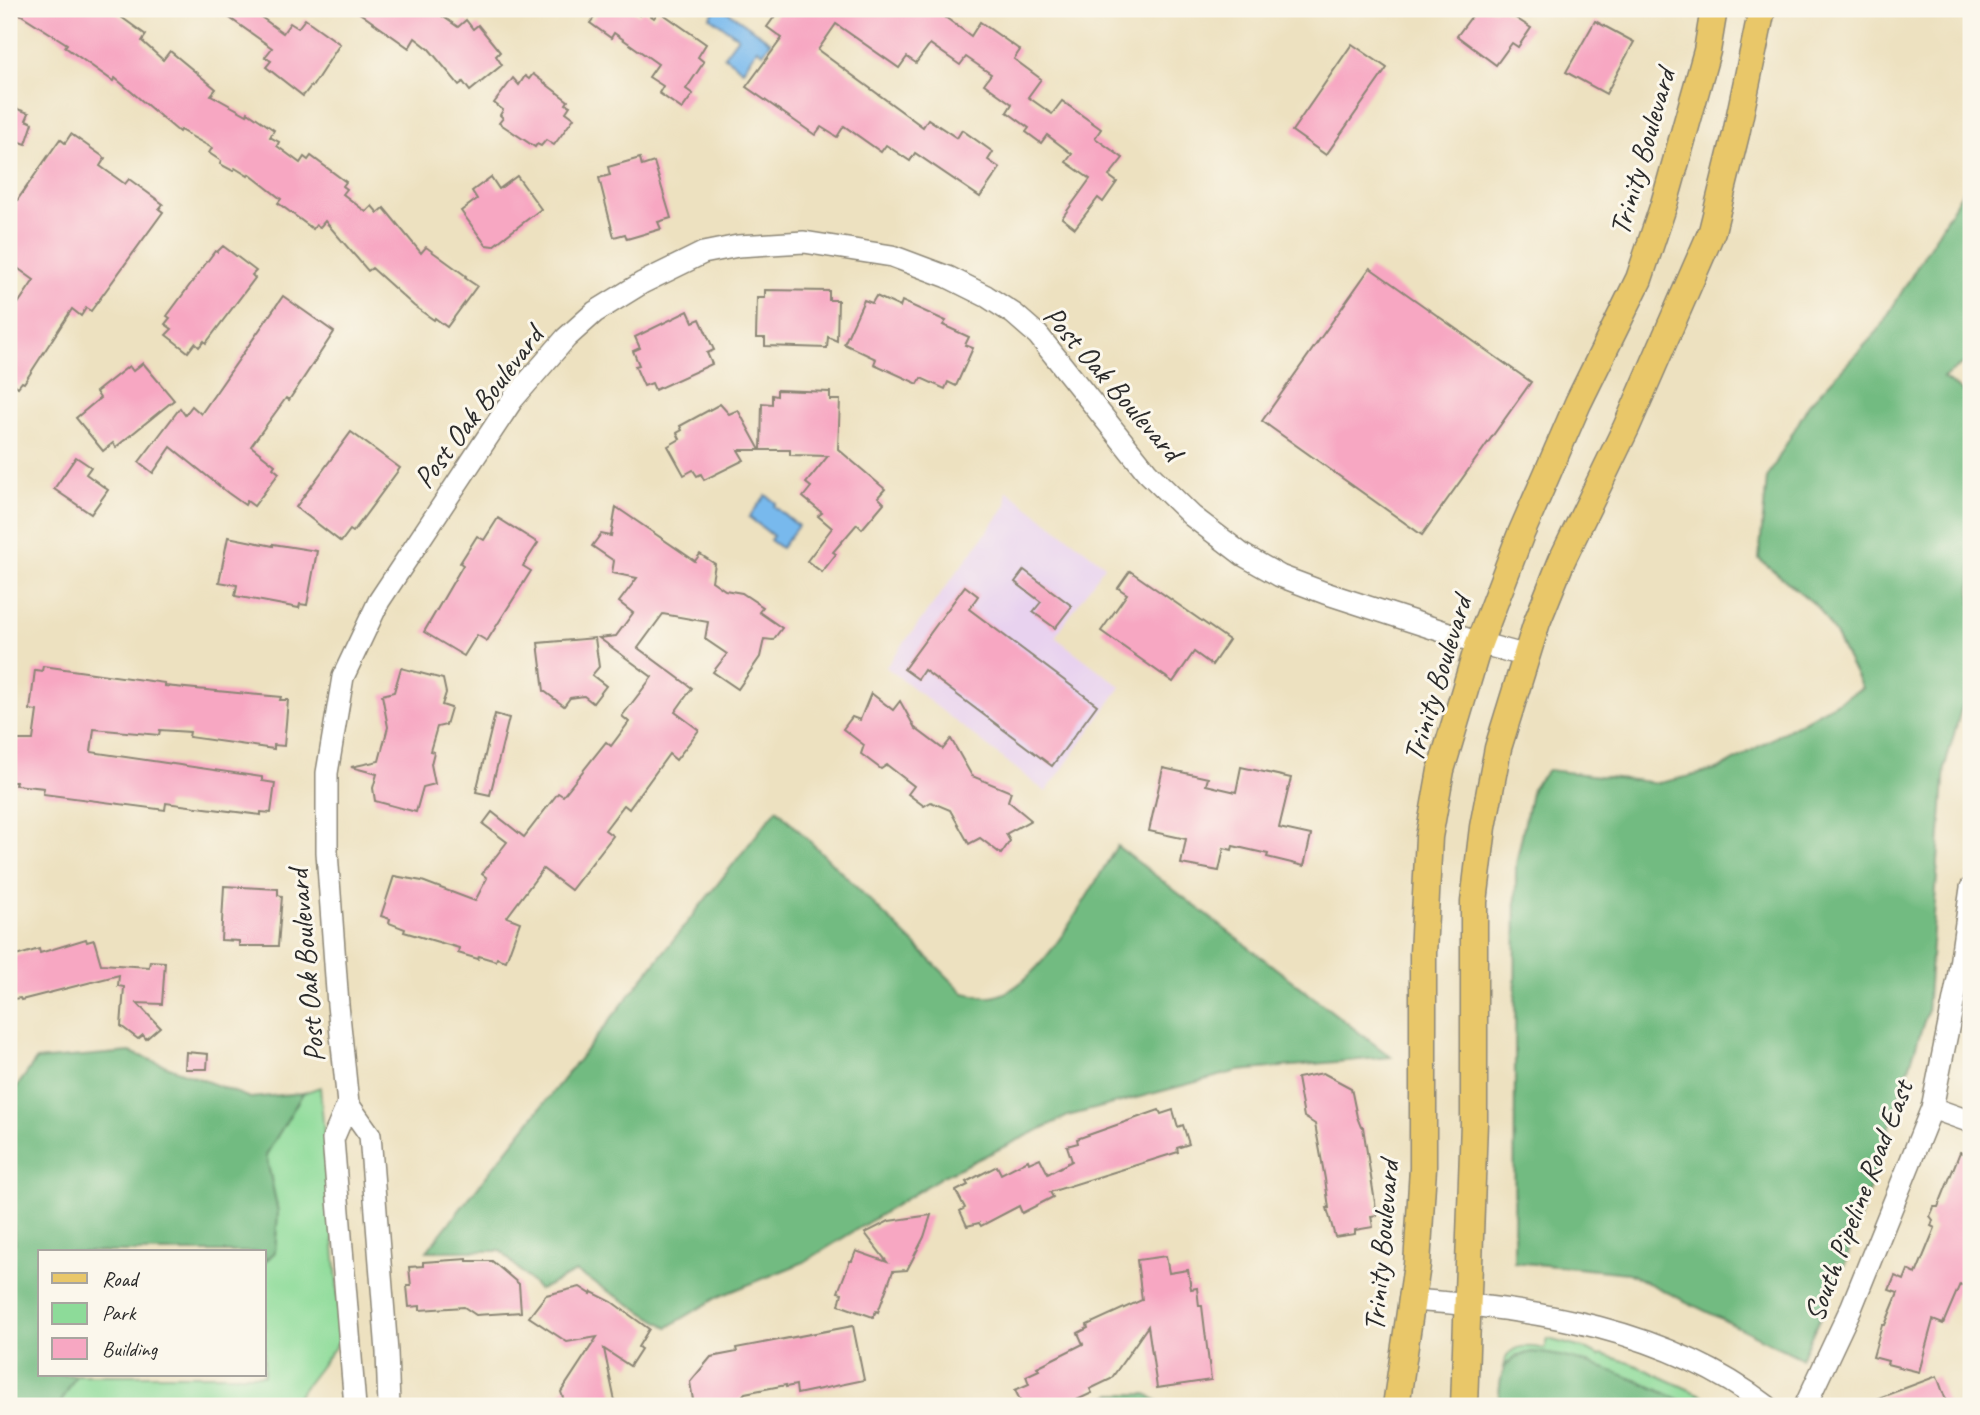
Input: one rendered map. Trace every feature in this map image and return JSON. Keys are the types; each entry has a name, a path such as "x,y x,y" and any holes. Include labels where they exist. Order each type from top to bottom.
{"main road":[{"name":"Trinity Boulevard","path":"1396,1406 1417,1265 1423,1168 1423,953 1429,836 1441,770 1479,643 1520,536 1578,403 1639,279 1675,166 1707,51 1714,9"},
{"path":"1464,1406 1474,1122 1474,902 1483,827 1498,748 1537,622 1562,560 1642,392 1712,231 1736,134 1762,9"}],"street":[{"name":"Post Oak Boulevard","path":"355,1406 333,1139 348,1104 327,852 327,773 343,677 379,601 513,399 566,338 595,312 642,283 704,253 737,246 804,242 892,256 961,283 1014,314 1038,335 1147,472 1192,516 1243,555 1280,576 1325,593 1527,656"},
{"name":"South Pipeline Road East","path":"1805,1406 1852,1306 1932,1108 1958,979 1971,887"},
{"name":"Post Oak Boulevard","path":"348,1104 370,1135 389,1406"},
{"path":"1932,1108 1971,1122"},
{"path":"1412,1300 1468,1304 1589,1325 1666,1350 1717,1373 1767,1406"}],"shaded area":[{"path":"1006,490 1105,565 1055,637 1121,687 1046,792 886,667 1007,505"}],"green space":[{"path":"1971,178 1971,359 1943,378 1971,397 1971,674 1945,766 1927,1012 1845,1264 1801,1358 1628,1273 1514,1262 1516,864 1532,788 1548,770 1659,783 1717,770 1862,688 1818,607 1759,559 1767,478 1809,404 1878,331"},
{"path":"777,809 964,993 991,997 1009,990 1028,976 1063,934 1117,846 1391,1057 1238,1071 1068,1116 943,1176 804,1262 718,1297 668,1327 576,1272 539,1290 501,1251 427,1251"},
{"path":"130,1052 250,1098 303,1093 266,1155 278,1212 275,1252 266,1260 266,1250 38,1250 38,1376 75,1376 59,1406 9,1406 9,1246 15,1243 9,1189 9,1098 36,1060"},
{"path":"320,1087 342,1338 290,1406 59,1406 75,1376 266,1376 266,1261 275,1252 278,1212 266,1155 303,1093"},
{"path":"1548,1339 1633,1364 1725,1406 1692,1406 1642,1382 1561,1356 1532,1352 1516,1356 1503,1367 1505,1359 1513,1350 1524,1347 1545,1349"},
{"path":"1532,1352 1594,1365 1692,1406 1498,1406 1503,1371 1513,1360"},
{"path":"1112,1394 1147,1394 1165,1406 1088,1406"}],"water":[{"path":"716,9 724,9 771,42 763,53 757,49 743,70 724,56 738,37 710,17"},
{"path":"766,495 776,503 774,506 798,526 781,548 770,540 773,536 749,517"}],"building":[{"path":"12,9 110,9 146,35 142,41 163,60 170,51 216,89 211,95 247,115 248,112 274,130 270,137 279,142 277,146 300,163 304,157 308,160 311,156 346,182 343,186 347,189 343,194 366,212 372,206 378,213 384,208 421,253 426,247 477,286 447,327 435,318 434,320 414,306 372,268 368,271 325,221 320,227 316,225 313,229 278,203 281,199 249,174 248,176 235,168 233,171 220,164 221,161 209,153 212,148 180,130 179,132 115,78 113,81 65,47 67,44"},
{"path":"217,9 250,9 283,33 290,23 298,28 305,19 340,44 312,87 303,96 266,67 271,61 265,57 272,48"},
{"path":"354,9 432,9 458,27 466,20 473,29 478,25 500,52 496,56 502,65 470,91 463,82 459,85 429,49 415,38 409,48"},
{"path":"601,9 630,9 639,15 642,10 654,18 659,11 706,44 698,57 704,62 686,89 693,94 682,109 659,93 663,86 649,77 658,64 614,33 611,38 590,23"},
{"path":"780,9 918,9 928,16 934,9 971,36 980,22 1020,50 1014,59 1041,79 1028,97 1052,114 1062,101 1101,129 1095,138 1123,158 1109,176 1117,182 1103,202 1098,198 1075,228 1062,218 1090,179 1066,162 1072,154 1047,135 1041,143 1026,132 1029,128 1007,112 1012,104 984,84 991,74 966,57 960,65 930,44 916,63 907,57 899,68 836,24 818,50 923,127 928,119 957,138 962,130 993,152 988,160 1000,168 980,197 915,153 910,161 886,145 881,152 844,126 837,137 821,127 815,135 746,87 782,38 767,27"},
{"path":"1477,9 1502,9 1531,28 1518,47 1512,43 1496,65 1457,36"},
{"path":"1595,21 1634,42 1606,94 1566,72"},
{"path":"1352,44 1387,68 1326,155 1292,131"},
{"path":"533,74 568,101 566,104 570,106 566,112 574,118 554,145 546,140 541,146 537,144 535,147 499,123 503,118 500,115 503,110 494,103 513,78 519,85 525,76 529,79"},
{"path":"9,106 29,113 26,120 33,123 26,144 9,138"},
{"path":"71,134 105,158 100,166 125,184 129,179 163,204 159,209 163,212 91,311 86,308 81,316 72,309 24,383 18,387 9,380 9,317 34,280 9,262 9,212 60,139 65,143"},
{"path":"640,158 642,166 654,162 671,218 658,222 661,229 627,239 625,234 614,237 599,178 610,175 608,167"},
{"path":"517,176 541,209 493,246 486,245 461,211 477,199 472,191 491,177 499,189"},
{"path":"223,246 256,271 252,275 255,278 206,343 204,341 199,347 195,343 188,352 166,335 172,329 165,324 170,318 167,316 215,251"},
{"path":"1370,268 1531,382 1422,535 1262,421"},
{"path":"765,290 829,291 829,300 838,300 837,341 828,337 827,348 765,346 765,338 756,338 757,298 765,298"},
{"path":"283,296 334,332 289,400 286,398 251,446 275,465 273,468 279,473 254,506 247,501 245,505 228,493 171,447 153,473 139,462 180,408 185,415 192,406 201,414"},
{"path":"876,296 900,307 902,301 946,321 943,325 969,337 965,345 973,348 956,386 948,382 945,389 921,378 918,384 874,364 876,359 844,344 864,300 872,303"},
{"path":"688,311 693,322 700,319 714,350 707,353 712,364 655,390 652,383 644,386 635,366 639,365 633,351 640,348 635,337"},
{"path":"143,363 174,400 116,447 113,443 103,451 76,418 100,398 96,392 129,366 133,371"},
{"path":"777,390 830,392 830,400 840,400 838,449 885,489 878,497 884,503 862,529 857,524 833,552 836,554 822,572 807,561 832,528 818,516 822,513 803,497 811,487 806,483 828,456 790,455 790,450 761,450 762,403 772,404 772,395 777,396"},
{"path":"720,404 729,414 738,410 760,450 738,450 744,460 704,480 701,474 697,476 693,470 684,475 668,446 680,439 677,433 682,430 680,426"},
{"path":"351,432 400,468 353,532 350,530 341,542 296,507"},
{"path":"76,457 91,467 86,474 108,490 91,514 54,489"},
{"path":"616,507 695,561 700,554 715,564 712,581 725,590 742,593 763,607 759,612 782,628 773,640 764,639 760,657 738,689 713,672 727,654 705,639 708,622 663,614 638,648 692,688 675,712 699,730 676,760 669,754 629,809 624,805 605,830 613,836 571,890 543,869 507,917 520,922 506,961 479,956 478,959 458,953 459,948 404,932 405,929 389,923 390,919 381,916 394,876 422,881 475,901 487,878 482,874 507,842 483,824 492,812 524,837 558,793 563,796 606,742 611,746 629,722 622,716 652,677 599,638 616,636 633,613 619,602 637,578 612,573 614,561 592,546 601,534 611,536"},
{"path":"498,518 538,543 523,566 531,571 487,641 477,635 464,656 424,632 477,536 484,540"},
{"path":"228,537 317,551 307,605 300,604 299,608 235,596 237,585 219,582"},
{"path":"1024,570 1072,606 1055,628 1033,612 1041,602 1015,582"},
{"path":"1130,571 1229,640 1212,665 1194,652 1173,682 1101,631 1127,594 1118,588"},
{"path":"965,586 978,596 969,609 1097,705 1052,766 924,670 918,679 904,669"},
{"path":"595,638 599,667 592,675 606,686 593,703 584,696 570,698 564,706 544,691 538,643"},
{"path":"43,666 165,683 165,686 281,697 280,700 288,700 284,746 274,745 274,749 189,737 190,732 160,730 159,735 94,729 91,752 262,777 262,781 275,783 271,813 261,812 261,815 166,803 165,810 43,794 44,788 9,782 9,745 15,746 16,740 33,740 37,711 30,710 35,670 42,671"},
{"path":"401,668 443,679 446,693 442,705 451,708 446,725 437,727 430,751 434,752 431,764 435,784 423,787 416,812 375,801 373,788 377,774 351,767 379,761 388,727 382,695 394,692"},
{"path":"871,693 893,710 900,701 915,728 943,749 951,739 972,776 1011,792 1008,801 1031,820 1006,834 1010,841 1001,854 980,838 969,844 950,810 931,802 924,806 908,794 914,786 887,765 881,769 861,754 864,745 843,729 852,717 860,720"},
{"path":"495,714 509,718 490,795 476,792"},
{"path":"1241,767 1291,778 1279,828 1311,835 1304,866 1233,846 1232,850 1224,848 1219,871 1181,864 1186,839 1149,831 1163,768 1208,778 1206,785 1236,792"},
{"path":"224,886 278,889 278,895 282,896 278,946 239,946 239,941 221,940"},
{"path":"86,939 87,942 94,940 101,964 149,967 150,961 165,962 162,1004 137,1003 160,1027 146,1039 143,1035 138,1039 121,1026 124,987 118,986 119,975 21,1000 13,999 11,993 9,994 9,958 39,949 40,953"},
{"path":"186,1052 208,1054 207,1069 185,1069"},
{"path":"1323,1073 1351,1088 1357,1117 1363,1127 1377,1215 1371,1216 1373,1227 1355,1230 1355,1234 1335,1237 1327,1208 1325,1179 1315,1124 1304,1117 1297,1078"},
{"path":"1159,1110 1161,1114 1173,1110 1178,1127 1183,1125 1189,1144 1177,1148 1178,1152 1050,1192 1053,1197 1022,1213 1019,1206 981,1226 979,1223 967,1226 960,1211 965,1208 956,1191 968,1185 966,1182 997,1166 1001,1174 1028,1160 1029,1163 1040,1158 1048,1174 1072,1161 1067,1146 1078,1143 1077,1139"},
{"path":"1960,1152 1971,1157 1971,1275 1966,1287 1960,1284 1943,1324 1933,1320 1919,1372 1887,1364 1888,1361 1873,1357 1882,1325 1885,1325 1898,1293 1889,1290 1895,1276 1904,1280 1908,1270 1916,1274 1935,1228 1931,1226 1933,1220 1930,1216 1934,1207 1938,1207"},
{"path":"931,1215 924,1237 907,1270 893,1271 878,1312 876,1311 873,1317 839,1305 842,1293 838,1292 856,1251 887,1262 865,1233 889,1221"},
{"path":"1166,1256 1169,1273 1188,1270 1191,1289 1197,1288 1199,1306 1202,1306 1211,1380 1157,1388 1148,1326 1111,1379 1090,1389 1092,1393 1064,1406 1023,1406 1015,1390 1029,1384 1026,1376 1039,1370 1037,1367 1083,1344 1078,1333 1088,1328 1087,1325 1142,1300 1137,1260"},
{"path":"467,1259 492,1261 519,1284 521,1312 476,1315 464,1307 420,1310 420,1306 409,1307 409,1267 423,1266 423,1262"},
{"path":"580,1287 612,1302 649,1329 630,1366 604,1349 616,1406 566,1406 561,1392 597,1337 567,1342 529,1317 546,1295"},
{"path":"853,1326 864,1380 797,1394 796,1385 786,1385 745,1393 735,1405 694,1406 690,1382 711,1357 737,1352 736,1348"},
{"path":"1937,1376 1948,1406 1860,1406 1860,1405"}]}
